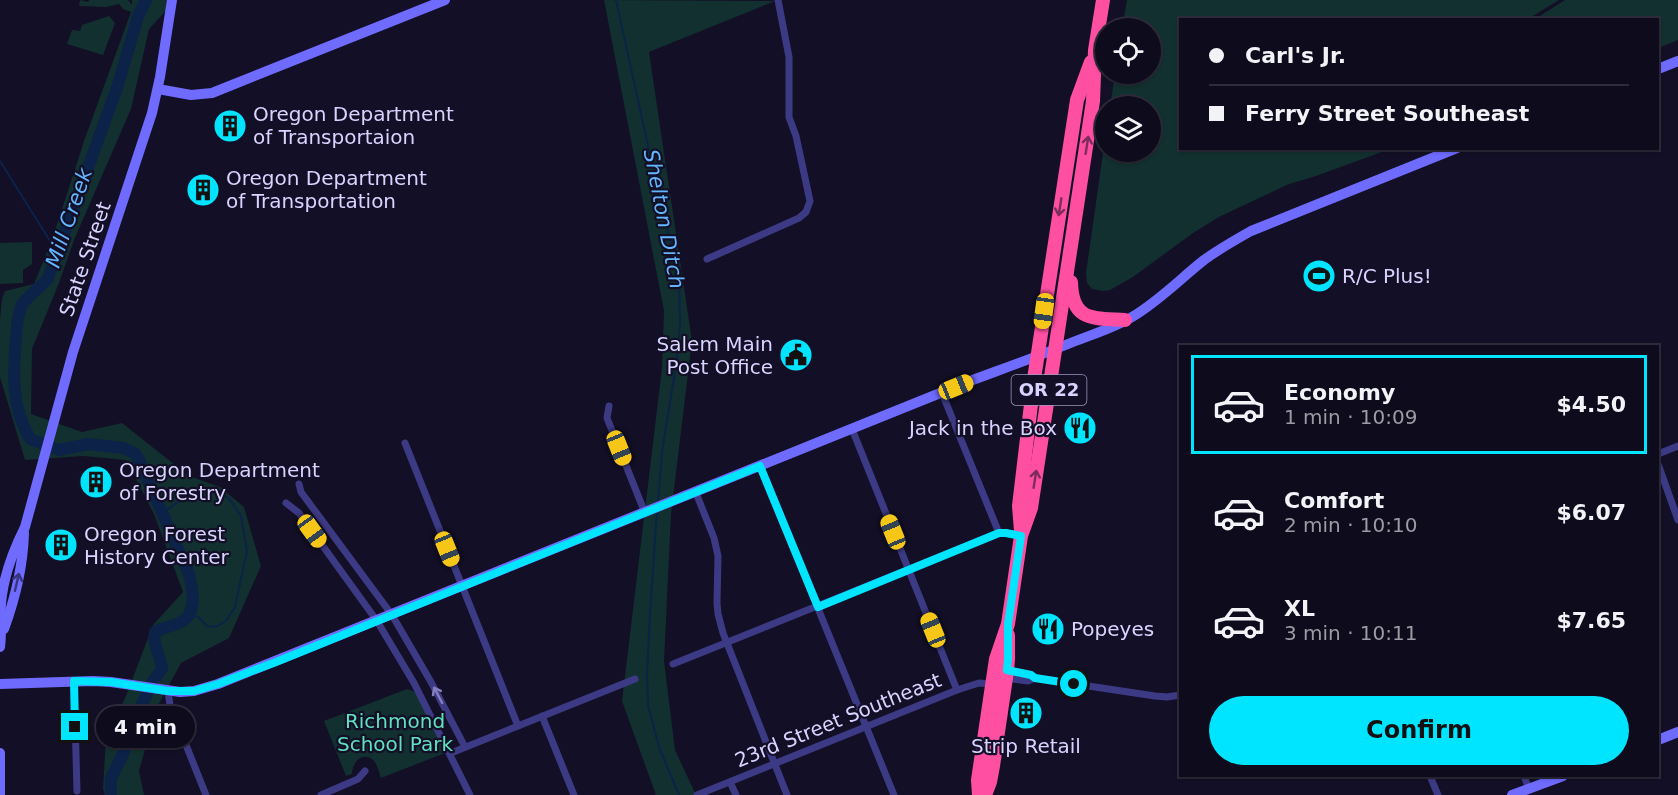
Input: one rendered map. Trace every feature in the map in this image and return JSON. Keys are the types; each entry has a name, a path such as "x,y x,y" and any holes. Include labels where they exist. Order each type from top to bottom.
{"highway":[{"name":"OR 22","path":"1101,18 1104,0"},
{"name":"OR 22","path":"985,795 990,782 1006,674 1008,624 1021,536 1031,508 1094,101 1095,50"},
{"name":"OR 22","path":"1021,536 1018,506 1037,357 1077,100 1095,50"},
{"path":"1072,244 1071,296 1074,305 1080,312 1093,318 1125,320"},
{"name":"OR 22","path":"979,795 978,780 996,659 1008,624"},
{"path":"992,684 997,689 999,718"}],"main road":[{"path":"158,89 191,95 212,93 445,0"},
{"name":"State Street","path":"1,641 1,604 13,552 25,527 74,352 158,89 171,2"},
{"path":"1659,69 1678,61"},
{"path":"0,684 111,682 168,691 194,691 218,684 1125,320 1165,294 1225,245 1251,231 1452,150"},
{"path":"1659,740 1678,732"},
{"path":"0,753 0,795"},
{"path":"1512,795 1560,777"}],"street":[{"path":"707,259 799,218 806,212 810,201 796,136 789,117 789,57 778,0"},
{"path":"942,393 999,533"},
{"path":"609,406 607,418 645,513"},
{"path":"852,429 957,690"},
{"path":"405,443 518,726"},
{"path":"1659,454 1678,446"},
{"path":"760,466 894,795"},
{"path":"1659,467 1678,520"},
{"path":"299,484 301,492 392,615 465,747"},
{"path":"696,493 714,538 718,556 718,614 727,643 788,795"},
{"path":"286,503 299,513 376,621 414,683 470,795"},
{"path":"673,664 999,533 1021,536"},
{"path":"1006,674 1028,681 1035,678 1155,696 1179,695"},
{"path":"451,753 635,679"},
{"path":"74,681 77,791"},
{"name":"23rd Street Southeast","path":"697,795 957,690 979,683 992,684"},
{"path":"168,691 170,705 206,795"},
{"path":"542,716 573,795"},
{"path":"321,795 358,779 365,771"},
{"path":"1430,777 1438,795"},
{"path":"1524,777 1529,789"},
{"path":"730,782 736,795"}],"green space":[{"path":"80,0 88,2 89,0 128,0 132,5 132,0 176,0 149,29 131,109 74,240 32,349 31,414 82,432 122,423 189,476 220,487 244,507 261,566 229,638 181,663 156,709 139,771 144,795 105,795 103,789 106,737 126,696 153,625 183,592 154,514 126,460 83,456 25,460 0,377 2,299 5,291 34,284 53,237 84,141 131,12 123,9 119,4 106,7 79,6"},
{"path":"604,0 775,1 649,52 692,341 671,514 664,661 675,750 696,795 656,795 622,701 662,368 664,311"},
{"path":"1127,0 1559,0 1530,18 1179,18 1179,150 1387,150 1289,184 1219,217 1133,277 1104,291 1092,289 1087,283 1086,273 1102,162 1161,162 1161,96 1112,96 1113,84 1161,84 1161,18 1124,18"},
{"path":"1565,0 1678,0 1678,40 1659,48 1659,18 1537,18"},
{"path":"109,16 115,23 103,55 67,44 72,30 80,31 82,25"},
{"path":"32,242 32,264 23,270 23,283 0,284 0,243"},
{"name":"Richmond School Park","path":"407,689 416,693 445,753 381,778 374,761 364,757 355,763 352,774 346,776 324,721"}],"waterway":[{"name":"Mill Creek","path":"111,795 111,778 124,752 126,738 153,681 162,669 155,632 179,623 185,619 192,608 193,594 189,574 134,453 123,448 88,444 59,450 30,439 16,402 14,364 20,309 27,298 48,278 118,85 138,16 146,0"},
{"name":"Shelton Ditch","path":"616,0 679,278 680,323 677,359 662,452 658,502"},
{"path":"0,161 57,252"},
{"path":"161,510 168,509 186,496 215,488 231,501 241,516 247,551 235,607 226,621 211,627 198,617 189,614"},
{"name":"Shelton Ditch","path":"657,510 647,674 648,705 659,747 679,795"}],"place":[{"name":"Oregon Department of Transportaion","path":"230,126"},
{"name":"Oregon Department of Transportation","path":"203,190"},
{"name":"R/C Plus!","path":"1319,276"},
{"name":"Salem Main Post Office","path":"796,355"},
{"name":"Jack in the Box","path":"1080,428"},
{"name":"Oregon Department of Forestry","path":"96,482"},
{"name":"Oregon Forest History Center","path":"61,545"},
{"name":"Popeyes","path":"1048,629"},
{"name":"Strip Retail","path":"1026,713"}],"route":[{"path":"75,727 74,681 111,682 180,692 208,688 760,466 818,607 999,533 1021,536 1008,624 1007,670 1035,678 1074,684"}]}
